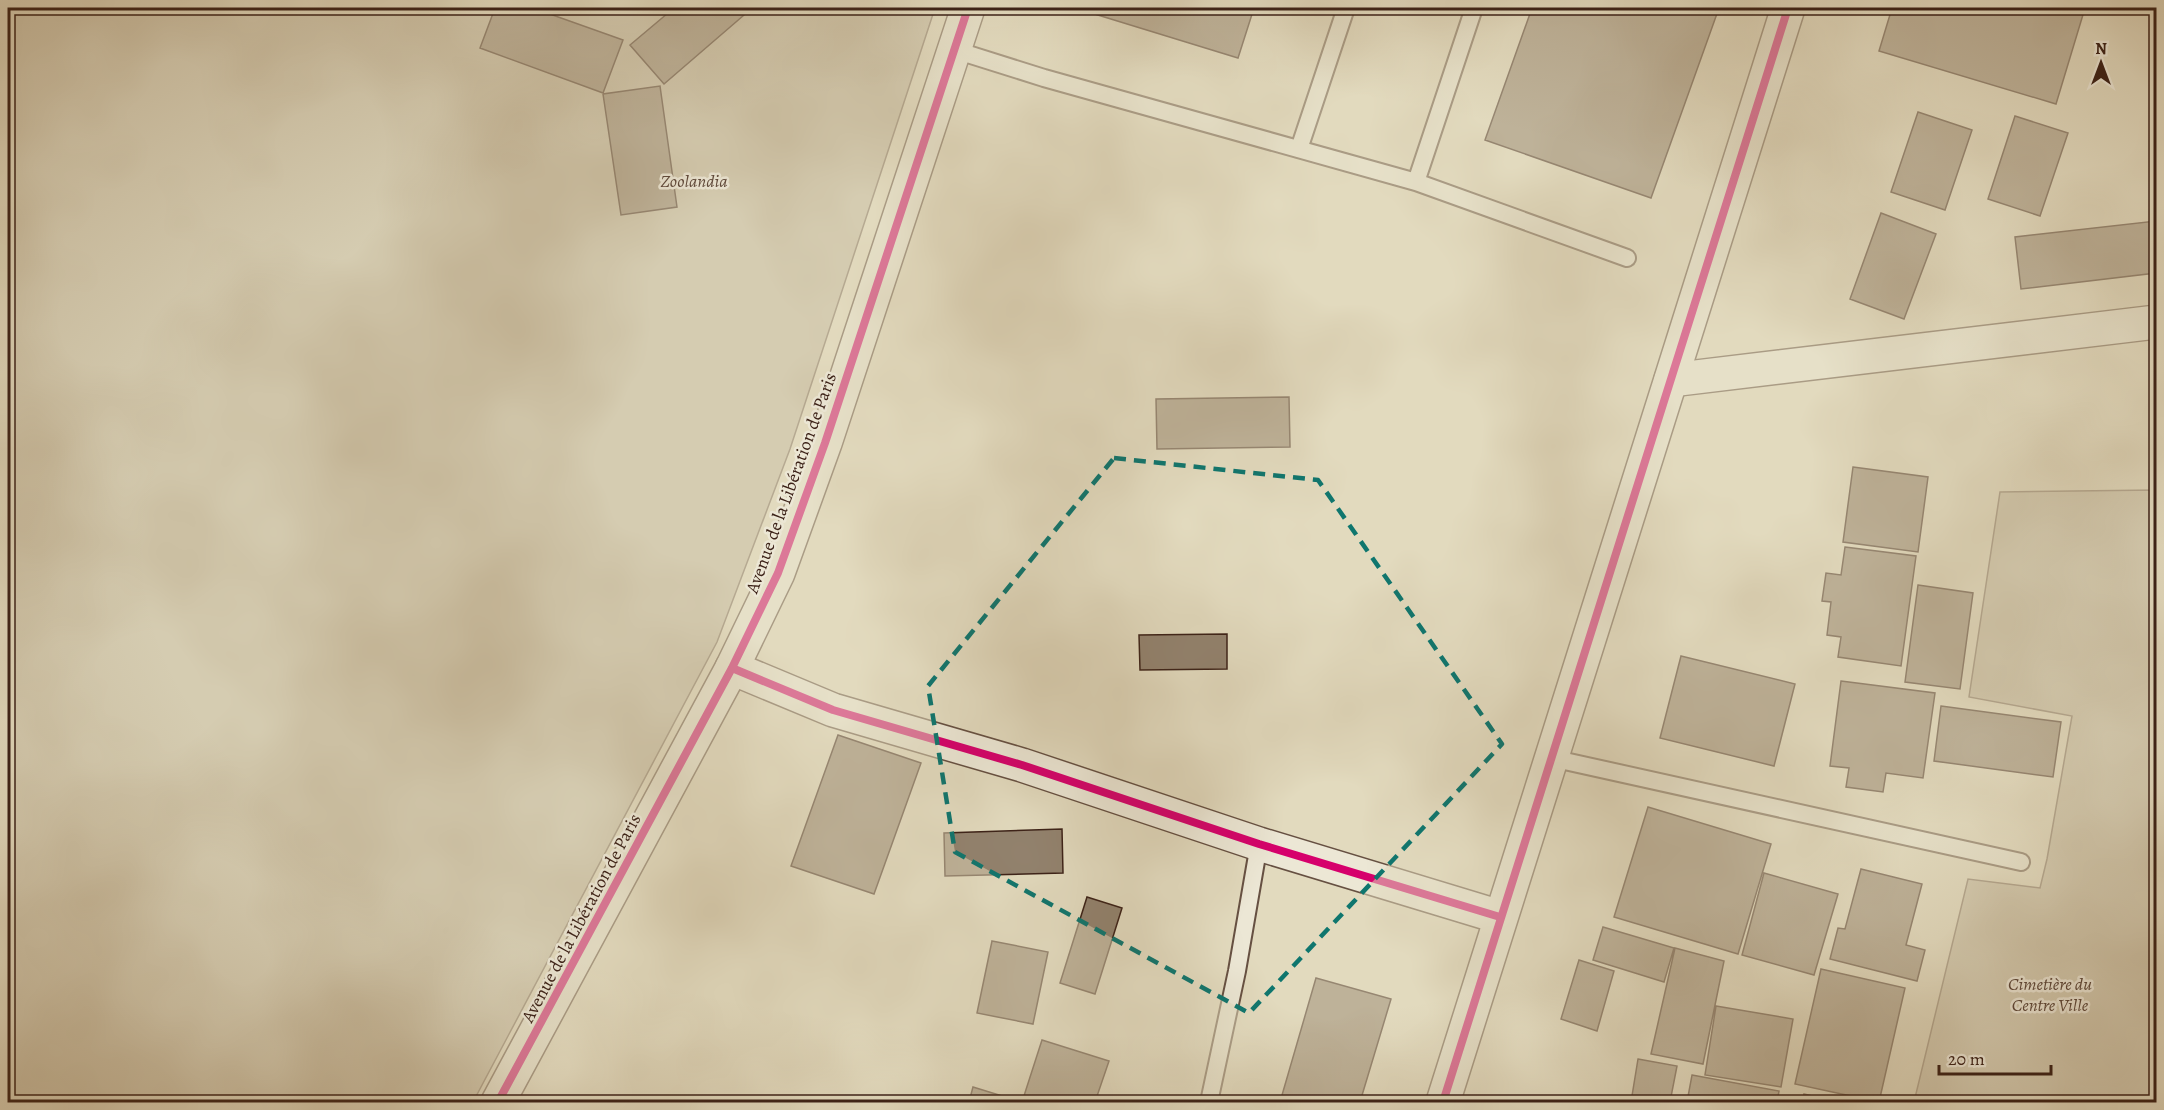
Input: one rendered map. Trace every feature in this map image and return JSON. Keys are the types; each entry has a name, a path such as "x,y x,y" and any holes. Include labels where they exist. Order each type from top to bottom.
{"street":[{"name":"Avenue de la Libération de Paris","path":"498,1102 732,668 778,573 825,443 968,8"},
{"path":"1443,1102 1788,8"},
{"path":"1671,380 2157,322"},
{"path":"732,668 833,710 1022,765 1259,844 1500,917"}],"lane":[{"path":"1299,149 1346,8"},
{"path":"1416,182 1474,8"},
{"path":"955,50 1044,78 1416,182 1627,258"},
{"path":"1551,758 2021,862"},
{"path":"1209,1102 1237,971 1259,844"}],"highlighted area":[{"path":"1114,458 1318,480 1502,744 1249,1013 955,852 928,686"}],"green space":[{"name":"Zoolandia","path":"8,8 935,8 790,449 717,642 473,1102 8,1102"},
{"name":"Cimetière du Centre Ville","path":"2156,490 2156,1102 1914,1102 1968,879 2040,888 2072,716 1969,697 2000,492"}],"building":[{"path":"495,8 533,8 623,40 603,93 480,48"},
{"path":"674,8 751,9 664,84 630,45"},
{"path":"1075,8 1254,8 1238,58"},
{"path":"1532,8 1719,8 1651,198 1485,140"},
{"path":"1892,8 2085,8 2056,104 1879,51"},
{"path":"660,86 677,207 621,215 603,94"},
{"path":"1918,112 1972,130 1945,210 1891,192"},
{"path":"2015,116 2068,133 2040,216 1988,199"},
{"path":"1881,213 1936,234 1904,319 1850,299"},
{"path":"2156,221 2156,273 2021,289 2015,237"},
{"path":"1289,397 1290,447 1157,449 1156,399"},
{"path":"1853,467 1928,477 1918,552 1843,542"},
{"path":"1845,547 1916,556 1901,666 1838,657 1841,637 1827,635 1831,602 1822,601 1826,573 1841,575"},
{"path":"1918,585 1973,593 1960,689 1905,682"},
{"path":"1227,634 1227,669 1140,670 1139,635"},
{"path":"1681,656 1795,684 1774,766 1660,738"},
{"path":"1841,681 1935,693 1923,778 1886,773 1883,792 1846,787 1849,768 1830,766"},
{"path":"1941,706 2061,722 2053,777 1934,761"},
{"path":"838,735 921,763 874,894 791,866"},
{"path":"1648,807 1771,844 1738,954 1614,917"},
{"path":"1062,829 1063,873 945,876 944,833"},
{"path":"1861,869 1922,884 1906,945 1925,950 1917,981 1830,959 1838,928 1845,929"},
{"path":"1764,873 1838,894 1814,975 1742,955"},
{"path":"1087,897 1122,908 1095,994 1060,983"},
{"path":"1603,927 1674,948 1664,982 1593,960"},
{"path":"992,941 1048,952 1033,1024 977,1013"},
{"path":"1675,948 1724,961 1703,1064 1651,1054"},
{"path":"1579,960 1614,971 1597,1031 1561,1019"},
{"path":"1821,969 1905,988 1879,1102 1795,1084"},
{"path":"1316,978 1391,999 1360,1102 1280,1102"},
{"path":"1716,1006 1793,1019 1781,1087 1705,1075"},
{"path":"1042,1040 1109,1061 1095,1102 1022,1102"},
{"path":"1638,1059 1677,1066 1670,1102 1631,1102"},
{"path":"1692,1075 1779,1091 1777,1102 1687,1102"},
{"path":"973,1087 1012,1099 1011,1102 969,1102"},
{"path":"1804,1094 1837,1102 1802,1102"},
{"path":"1533,1099 1553,1102 1533,1102"}],"cycle path":[{"path":"498,1102 732,668 778,573 825,443 968,8"},
{"path":"1443,1102 1788,8"},
{"path":"732,668 833,710 1022,765 1259,844 1500,917"}]}
